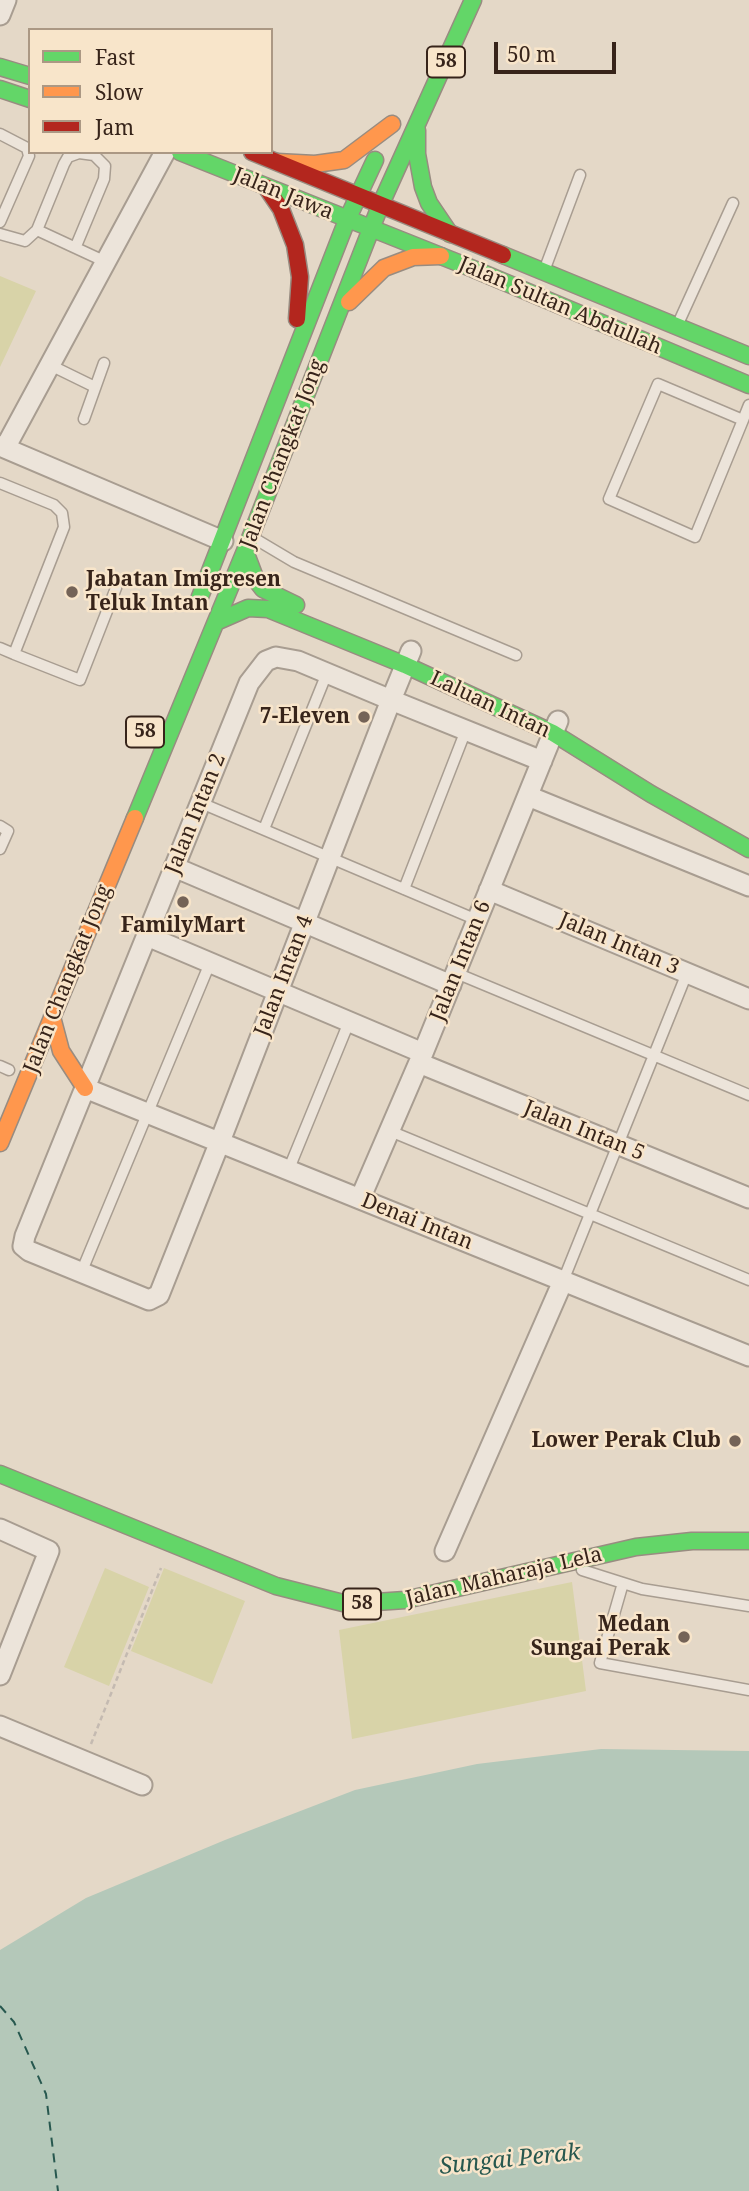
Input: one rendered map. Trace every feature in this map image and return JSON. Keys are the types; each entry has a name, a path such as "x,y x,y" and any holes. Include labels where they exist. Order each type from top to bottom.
{"main road":[{"name":"Jalan Changkat Jong","path":"0,1143 248,544 380,206 473,0"},
{"path":"0,67 28,75"},
{"path":"0,89 28,98"},
{"name":"Jalan Changkat Jong","path":"191,618 347,220 395,119 344,160 315,164 276,162"},
{"path":"417,123 416,154 424,187 429,203 450,234"},
{"name":"Jalan Jawa","path":"185,154 371,229"},
{"name":"Jalan Jawa","path":"257,154 380,206"},
{"path":"266,187 289,225 300,277 299,306 288,371"},
{"name":"Jalan Sultan Abdullah","path":"380,206 749,356"},
{"name":"Jalan Sultan Abdullah","path":"371,229 749,385"},
{"path":"338,313 384,268 413,257 441,257"},
{"name":"Laluan Intan","path":"248,544 256,580 273,596 555,727 749,836"},
{"name":"Laluan Intan","path":"216,622 248,608 268,609 408,658"},
{"name":"Laluan Intan","path":"555,727 651,794 749,849"},
{"path":"52,1017 61,1051 85,1088"},
{"name":"Jalan Maharaja Lela","path":"0,1474 276,1586 347,1604 405,1600 661,1544 745,1543"},
{"path":"0,1480 17,1481"}],"street":[{"path":"0,15 6,0"},
{"path":"163,154 50,365 2,447 223,541"},
{"name":"Jalan Intan 2","path":"82,1273 23,1246 174,867 249,683 258,669 276,657 288,657 542,761"},
{"name":"Jalan Intan 4","path":"82,1273 155,1300 219,1144 408,658"},
{"name":"Jalan Intan 6","path":"360,1199 421,1058 555,727"},
{"path":"528,796 749,886"},
{"path":"174,867 305,922 453,979"},
{"name":"Jalan Intan 3","path":"489,890 749,999"},
{"name":"Jalan Intan 5","path":"147,936 349,1022 421,1058 617,1144 749,1198"},
{"name":"Denai Intan","path":"85,1088 749,1356"},
{"path":"445,1551 563,1281"},
{"path":"0,1529 49,1550 0,1675"},
{"path":"0,1726 142,1784"}],"lane":[{"path":"0,134 27,148 28,152"},
{"path":"0,222 28,154"},
{"path":"0,234 24,241 37,229 68,157 76,154"},
{"path":"76,246 104,179 105,166 94,155 86,154"},
{"path":"543,272 580,175"},
{"path":"677,327 733,203"},
{"path":"37,229 106,262"},
{"path":"84,418 104,363"},
{"path":"50,365 95,387"},
{"path":"743,420 658,384 609,499 695,537 743,420 749,405"},
{"path":"1,487 54,505 62,513 64,527 14,654"},
{"path":"248,544 516,655"},
{"path":"0,648 80,680 116,589"},
{"path":"264,829 327,673"},
{"path":"404,889 466,730"},
{"path":"201,803 477,920"},
{"path":"0,826 8,831 0,849"},
{"path":"82,1273 211,963"},
{"path":"563,1281 687,973"},
{"path":"453,979 654,1055 749,1095"},
{"path":"288,1171 349,1022"},
{"path":"390,1131 749,1280"},
{"path":"561,1564 623,1583 749,1606"},
{"path":"623,1583 600,1663 749,1690"}],"path":[{"path":"84,1761 170,1545"}],"shaded area":[{"path":"0,276 36,291 0,367"},
{"path":"105,1568 149,1587 109,1686 64,1667"},
{"path":"164,1568 245,1601 212,1684 131,1651"},
{"path":"572,1582 586,1691 352,1739 339,1630"}],"water":[{"name":"Sungai Perak","path":"601,1749 749,1751 749,2191 0,2191 0,1950 86,1898 355,1790 477,1764"}],"ferry route":[{"path":"0,2006 14,2022 46,2094 58,2191"}],"traffic: fast":[{"path":"135,818 245,551 380,206 473,0"},
{"path":"0,67 28,75"},
{"path":"0,89 28,98"},
{"path":"417,130 417,154 423,187 429,203 450,234"},
{"path":"185,154 471,268 749,385"},
{"path":"198,602 347,220 375,160"},
{"path":"503,255 749,356"},
{"path":"245,551 256,580 263,589 296,605"},
{"path":"216,622 248,608 268,609 405,665 553,733 651,794 749,849"},
{"path":"0,1474 276,1586 347,1604 405,1600 636,1547 692,1541 749,1541"}],"traffic: slow":[{"path":"277,162 315,164 344,160 392,124"},
{"path":"349,302 384,268 413,257 441,256"},
{"path":"0,1143 135,818"},
{"path":"52,1017 61,1051 85,1088"}],"traffic: jam":[{"path":"257,154 503,255"},
{"path":"266,187 281,209 295,245 300,277 297,319"}],"place":[{"name":"Jabatan Imigresen Teluk Intan","path":"72,592"},
{"name":"7-Eleven","path":"364,717"},
{"name":"FamilyMart","path":"183,902"},
{"name":"Lower Perak Club","path":"735,1441"},
{"name":"Medan Sungai Perak","path":"684,1637"}]}
